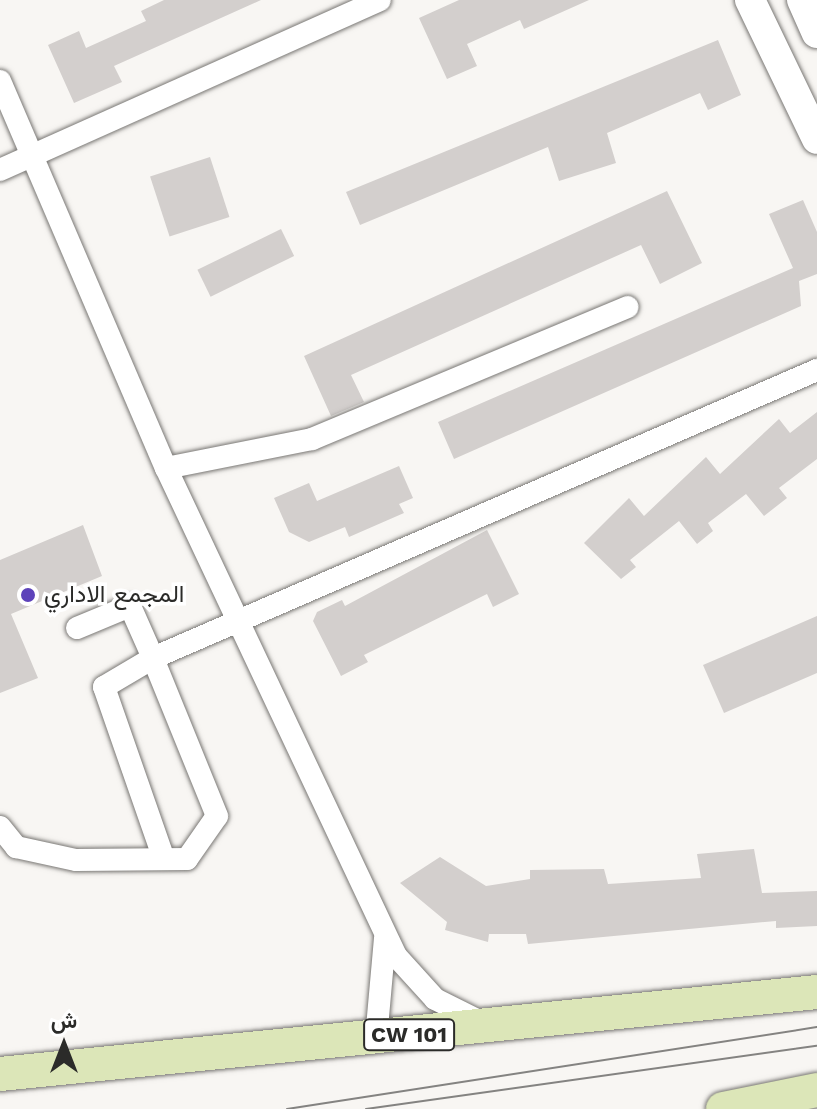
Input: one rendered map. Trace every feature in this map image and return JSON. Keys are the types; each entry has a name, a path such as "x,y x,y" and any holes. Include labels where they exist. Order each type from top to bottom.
{"main road":[{"path":"750,0 817,139"},
{"path":"802,0 817,33"},
{"name":"CW 101","path":"0,1074 376,1039 488,1024 817,992"},
{"path":"723,1109 817,1090"}],"street":[{"path":"0,170 380,0"},
{"path":"0,81 166,468 238,626 384,929 413,980 448,1007 488,1024"},
{"path":"166,468 312,439 627,307"},
{"path":"164,859 104,687 153,658 238,626 817,370"},
{"path":"0,827 16,847 76,860 187,859 217,816 130,606 77,628"},
{"path":"376,1039 386,986 384,929"}],"building":[{"path":"164,0 261,0 114,66 122,82 74,103 48,45 79,31 86,48 146,21 141,11"},
{"path":"459,0 589,0 524,29 520,20 467,44 477,66 447,79 419,18"},
{"path":"718,40 741,95 708,110 700,93 607,133 616,163 559,181 548,147 360,225 346,192"},
{"path":"210,157 229,217 170,236 150,176"},
{"path":"667,191 702,263 660,284 641,245 351,375 364,402 331,416 304,356"},
{"path":"803,200 817,232 817,274 799,281 801,306 454,459 438,422 793,268 769,214"},
{"path":"281,229 294,256 211,297 197,270"},
{"path":"817,412 817,459 779,488 787,498 764,516 746,494 708,523 713,531 697,544 679,521 630,560 636,567 621,579 584,543 629,498 644,516 706,457 720,474 779,419 790,433"},
{"path":"399,466 413,498 399,504 404,513 349,537 345,527 309,542 289,532 274,498 309,483 317,501"},
{"name":"المجمع الاداري","path":"83,525 102,576 11,614 38,678 0,693 0,560"},
{"path":"487,530 519,594 493,607 487,594 364,655 368,662 341,676 313,621 317,612 342,600 345,606"},
{"path":"817,616 817,673 724,713 703,665"},
{"path":"754,849 762,893 817,891 817,926 776,928 776,921 528,944 526,934 489,934 488,942 445,930 447,922 400,883 440,857 486,886 530,879 530,870 604,869 608,884 701,878 697,854"}],"tram line":[{"path":"287,1109 817,1027"},
{"path":"366,1109 817,1046"}],"place":[{"name":"المجمع الاداري","path":"28,595"}]}
